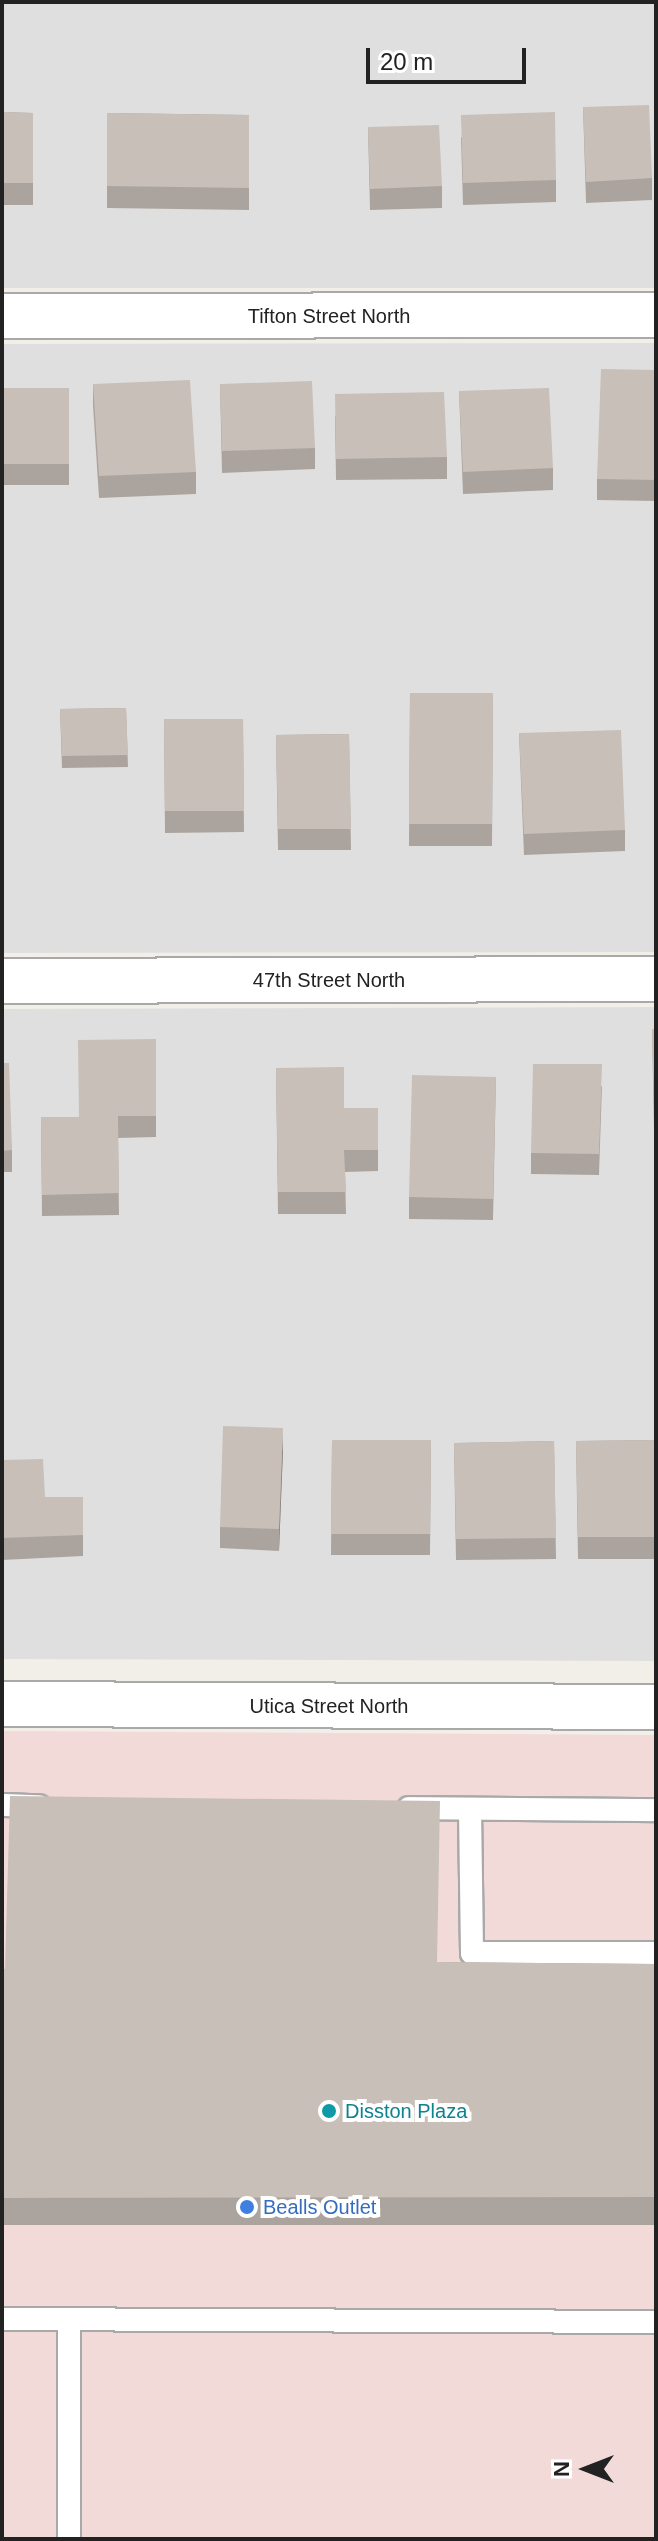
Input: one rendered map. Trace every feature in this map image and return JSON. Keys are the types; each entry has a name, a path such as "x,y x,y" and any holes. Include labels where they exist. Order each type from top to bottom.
{"street":[{"name":"Tifton Street North","path":"2,316 656,315"},
{"name":"47th Street North","path":"2,981 656,979"},
{"name":"Utica Street North","path":"2,1704 656,1707"}],"lane":[{"path":"2,1805 64,1806"},
{"path":"392,1808 656,1810"},
{"path":"470,1809 472,1953 656,1953"},
{"path":"2,2319 656,2322"},
{"path":"69,2319 69,2539"}],"shaded area":[{"path":"2,2 656,2 656,288 2,288"},
{"path":"656,343 656,952 2,953 2,344"},
{"path":"656,1007 656,1661 2,1659 2,1009"},
{"path":"2,1731 656,1735 656,2539 2,2539"}],"building":[{"path":"649,105 652,178 586,182 583,107"},
{"path":"2,112 33,113 33,183 2,183"},
{"path":"555,112 556,180 463,183 461,115"},
{"path":"107,113 249,115 249,188 107,186"},
{"path":"439,125 442,186 370,189 368,127"},
{"path":"601,369 656,370 656,480 597,479"},
{"path":"190,380 196,472 99,476 93,384"},
{"path":"312,381 315,448 222,451 220,384"},
{"path":"2,388 69,388 69,464 2,464"},
{"path":"549,388 553,468 463,472 459,391"},
{"path":"444,392 447,457 336,459 335,394"},
{"path":"410,693 493,693 492,824 409,824"},
{"path":"126,708 128,755 62,756 60,709"},
{"path":"164,719 243,719 244,811 165,811"},
{"path":"621,730 625,830 524,834 519,733"},
{"path":"349,734 351,829 278,829 276,735"},
{"path":"652,1029 656,1029 656,1105 654,1105"},
{"path":"156,1039 156,1116 118,1116 119,1193 42,1195 41,1117 79,1117 78,1040"},
{"path":"2,1063 9,1063 12,1150 2,1151"},
{"path":"533,1064 602,1064 599,1154 531,1153"},
{"path":"344,1067 344,1108 378,1108 378,1150 344,1150 346,1192 278,1192 276,1068"},
{"path":"412,1075 496,1077 493,1199 409,1197"},
{"path":"223,1426 283,1428 279,1529 220,1527"},
{"path":"332,1440 431,1440 430,1534 331,1534"},
{"path":"656,1440 656,1537 578,1537 576,1441"},
{"path":"554,1441 556,1538 456,1539 454,1443"},
{"path":"43,1459 45,1497 83,1497 83,1535 2,1538 2,1460"},
{"name":"Disston Plaza","path":"10,1796 440,1801 437,1962 656,1964 656,2197 2,2198 2,1969 5,1969"}],"place":[{"name":"Disston Plaza","path":"329,2111"},
{"name":"Bealls Outlet","path":"247,2207"}]}
